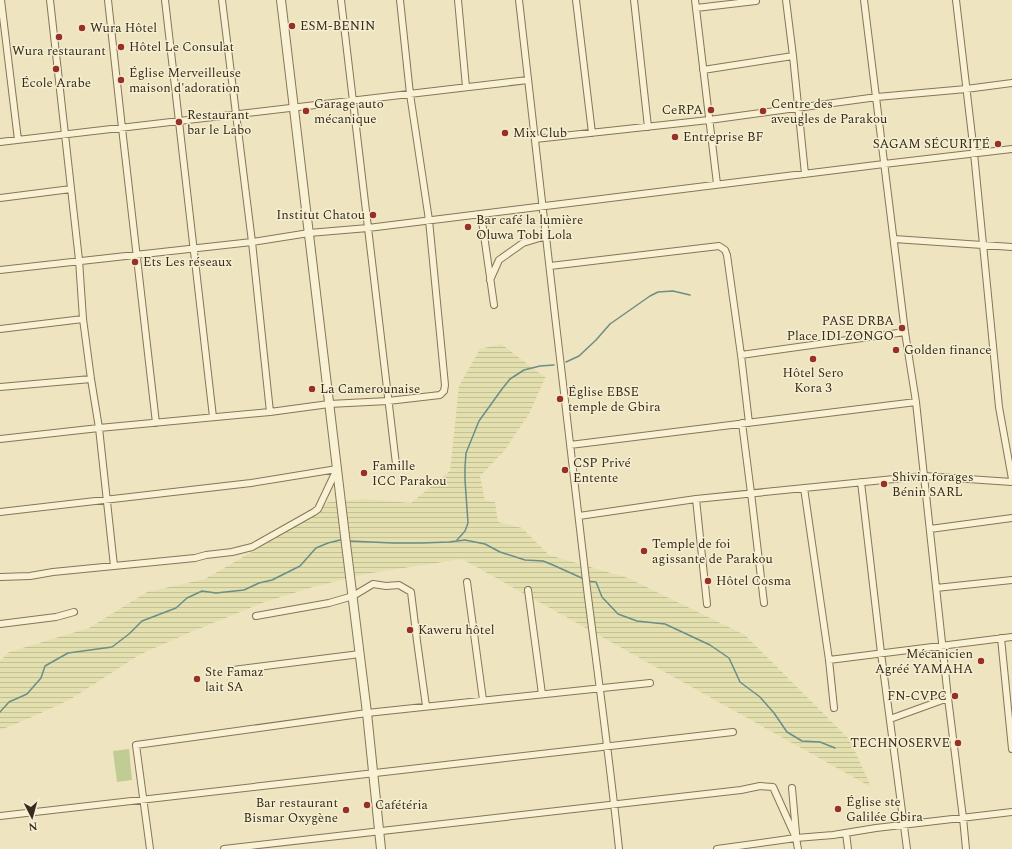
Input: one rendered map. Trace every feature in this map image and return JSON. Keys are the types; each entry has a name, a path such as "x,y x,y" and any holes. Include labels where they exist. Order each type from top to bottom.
{"street":[{"path":"1,0 18,140"},
{"path":"50,0 80,260 83,319 98,428 114,566"},
{"path":"108,0 156,423"},
{"path":"165,0 214,417"},
{"path":"222,0 252,242 270,412"},
{"path":"281,0 367,713 381,849"},
{"path":"341,0 396,464"},
{"path":"0,439 270,412 329,404 388,400 440,394 444,391 445,386 429,220 410,94 400,0"},
{"path":"458,0 466,87"},
{"path":"519,0 570,445 619,849"},
{"path":"576,0 592,133"},
{"path":"634,0 648,127"},
{"path":"695,0 717,184"},
{"path":"786,0 805,174"},
{"path":"864,0 905,332 916,402 966,849"},
{"path":"956,0 974,153 999,407 1012,479"},
{"path":"696,8 756,1"},
{"path":"703,70 793,56"},
{"path":"0,142 528,80"},
{"path":"535,139 709,120 876,97 966,89 1012,83"},
{"path":"0,270 252,242 309,233 368,228 1012,149"},
{"path":"0,198 71,189"},
{"path":"480,214 494,305"},
{"path":"490,280 499,260 523,243 546,236"},
{"path":"894,239 1012,247"},
{"path":"550,266 719,246 725,250 742,355 749,423"},
{"path":"0,329 83,319"},
{"path":"742,355 905,332"},
{"path":"0,387 91,378"},
{"path":"570,445 916,402"},
{"path":"742,423 764,603"},
{"path":"0,512 251,483 337,469"},
{"path":"0,577 30,576 53,572 195,558 252,547 318,509 337,469"},
{"path":"579,516 696,499 924,476 1012,482"},
{"path":"861,482 881,653 907,849"},
{"path":"804,488 829,660 834,708"},
{"path":"696,499 707,604"},
{"path":"930,529 1012,518"},
{"path":"936,588 1012,580"},
{"path":"467,582 483,700"},
{"path":"256,616 329,603 353,596 373,584 386,586 400,585 411,592 426,706"},
{"path":"528,590 542,694"},
{"path":"0,624 56,617 74,612"},
{"path":"829,660 1012,637"},
{"path":"1001,638 1012,749"},
{"path":"233,670 360,654"},
{"path":"150,849 136,745 367,713 650,683"},
{"path":"890,719 948,698"},
{"path":"0,816 733,732"},
{"path":"224,849 741,790 760,786 773,787 796,838"},
{"path":"792,788 798,849"},
{"path":"717,849 737,848 796,838 1012,812"},
{"path":"846,833 848,849"}],"shaded area":[{"path":"501,344 546,378 529,414 504,451 480,476 485,501 495,502 498,522 522,528 549,555 628,578 745,635 850,740 871,787 462,559 365,574 313,587 262,603 139,655 71,699 0,730 0,661 9,652 89,628 147,592 205,579 276,538 328,502 364,499 411,503 450,471 459,386 480,349"}],"green space":[{"path":"129,749 132,780 117,782 113,751"}],"waterway":[{"path":"566,362 579,356 610,324 650,296 658,292 673,291 690,295"},
{"path":"457,540 465,531 468,523 465,480 466,453 479,421 510,379 524,370 540,366 554,365"},
{"path":"0,712 9,702 27,694 41,678 45,666 68,653 112,647 129,634 142,621 176,608 187,598 202,591 216,593 244,590 259,583 272,580 300,566 316,548 328,543 343,540"},
{"path":"349,541 421,543 465,540 485,544 500,552 525,560 543,561 584,579"},
{"path":"587,581 596,582 602,597 618,614 637,621 665,624 710,645 729,658 740,682 760,697 774,713 787,732 802,741 820,742 835,748"}],"place":[{"name":"ESM-BENIN","path":"292,26"},
{"name":"Wura Hôtel","path":"82,28"},
{"name":"Wura restaurant","path":"59,37"},
{"name":"Hôtel Le Consulat","path":"121,47"},
{"name":"École Arabe","path":"56,69"},
{"name":"Église Merveilleuse maison d'adoration","path":"121,80"},
{"name":"CeRPA","path":"711,110"},
{"name":"Garage auto mécanique","path":"306,111"},
{"name":"Centre des aveugles de Parakou","path":"763,111"},
{"name":"Restaurant bar le Labo","path":"179,122"},
{"name":"Mix Club","path":"505,133"},
{"name":"Entreprise BF","path":"675,137"},
{"name":"SAGAM SÉCURITÉ","path":"998,144"},
{"name":"Institut Chatou","path":"373,215"},
{"name":"Bar café la lumière Oluwa Tobi Lola","path":"468,227"},
{"name":"Ets Les réseaux","path":"135,262"},
{"name":"PASE DRBA Place IDI ZONGO","path":"902,328"},
{"name":"Golden finance","path":"896,350"},
{"name":"Hôtel Sero Kora 3","path":"813,359"},
{"name":"La Camerounaise","path":"312,389"},
{"name":"Église EBSE temple de Gbira","path":"560,399"},
{"name":"CSP Privé Entente","path":"565,470"},
{"name":"Famille ICC Parakou","path":"364,473"},
{"name":"Shivin forages Bénin SARL","path":"884,484"},
{"name":"Temple de foi agissante de Parakou","path":"644,551"},
{"name":"Hôtel Cosma","path":"708,581"},
{"name":"Kaweru hôtel","path":"410,630"},
{"name":"Mécanicien Agréé YAMAHA","path":"981,661"},
{"name":"Ste Famaz lait SA","path":"197,679"},
{"name":"FN-CVPC","path":"955,696"},
{"name":"TECHNOSERVE","path":"958,743"},
{"name":"Cafétéria","path":"367,805"},
{"name":"Église ste Galilée Gbira","path":"838,809"},
{"name":"Bar restaurant Bismar Oxygène","path":"346,810"}]}
